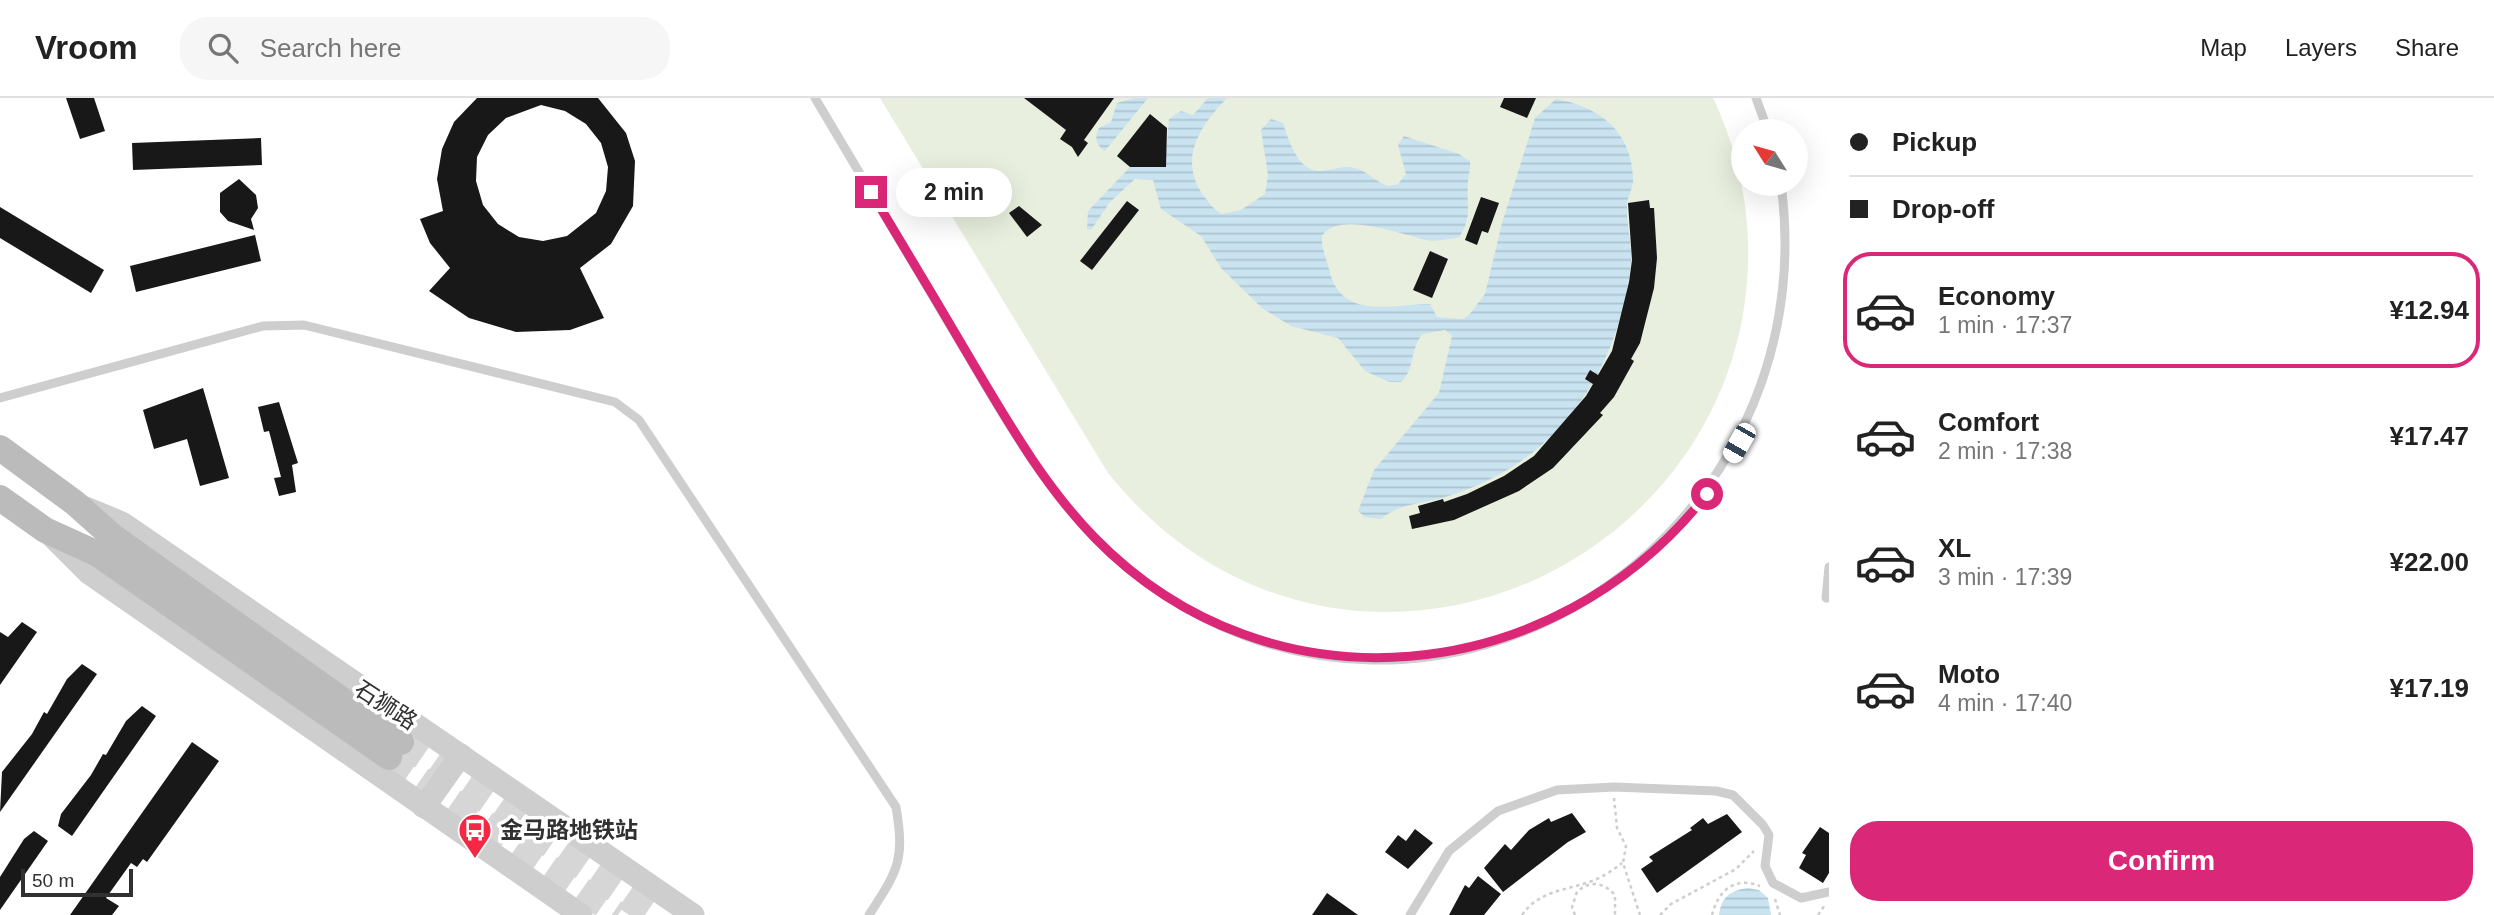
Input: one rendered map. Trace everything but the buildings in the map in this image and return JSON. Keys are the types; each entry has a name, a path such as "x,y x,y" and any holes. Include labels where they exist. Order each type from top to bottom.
{"main road":[{"name":"石狮路","path":"0,448 75,503 112,536 395,749 98,554 45,530 0,498"}],"street":[{"name":"石狮路","path":"75,503 122,523 309,654 693,915"},
{"name":"石狮路","path":"45,530 89,573 581,915"},
{"path":"424,807 461,755"}],"lane":[{"path":"816,98 1011,428 1075,517 1141,579 1192,611 1257,638 1335,655 1426,656 1514,635 1570,611 1596,596 1645,560 1674,532 1724,469 1752,416 1769,368 1779,329 1786,269 1782,196"},
{"path":"1756,98 1764,119"},
{"path":"0,398 263,326 304,325 615,402 639,420 896,807 902,845 892,879 869,915"},
{"path":"1829,567 1826,598 1829,598"},
{"path":"1410,915 1449,851 1498,811 1557,790 1614,787 1716,791 1733,795 1763,825 1769,835 1765,866 1773,883 1801,898 1829,892"}],"path":[{"path":"1614,787 1617,828 1626,846 1623,863 1640,915"},
{"path":"1660,915 1671,904 1736,869 1752,852 1767,848"},
{"path":"1575,915 1573,907 1577,892 1623,863"},
{"path":"1522,915 1530,903 1549,893 1589,883 1603,885 1615,895 1615,915"},
{"path":"1712,915 1716,900 1734,884 1756,884 1768,889 1775,898 1780,915"},
{"path":"1818,915 1829,900"}],"green space":[{"path":"880,98 1713,98 1731,145 1731,196 1743,196 1745,207 1748,263 1742,320 1718,396 1679,463 1628,519 1566,564 1497,594 1423,610 1346,610 1268,591 1222,570 1160,527 1108,473"}],"water":[{"path":"1134,98 1148,98 1105,151 1097,141 1099,128 1111,122 1117,103"},
{"path":"1208,98 1227,98 1201,131 1192,155 1192,168 1203,195 1222,214 1241,210 1265,194 1268,175 1261,130 1271,119 1283,123 1296,154 1307,167 1322,171 1351,167 1389,186 1398,184 1406,174 1398,145 1404,136 1459,154 1470,161 1467,217 1459,237 1430,241 1371,226 1356,225 1342,225 1330,229 1322,236 1322,245 1335,285 1344,296 1355,303 1383,307 1430,304 1437,317 1463,319 1485,294 1502,223 1535,118 1556,99 1586,108 1610,124 1626,147 1633,178 1627,204 1631,255 1628,287 1615,336 1605,359 1580,403 1564,423 1524,459 1499,475 1472,487 1403,507 1381,519 1365,517 1358,511 1374,470 1439,393 1452,336 1445,330 1423,334 1416,345 1409,371 1401,382 1389,382 1365,371 1338,338 1291,326 1262,308 1221,268 1201,236 1161,209 1153,180 1135,179 1110,202 1091,230 1087,229 1088,211 1130,167 1165,167 1169,119 1181,111 1193,115"},
{"path":"1748,888 1759,890 1768,898 1771,915 1719,915 1728,896"}],"tunnel":[{"path":"401,742 652,915"},
{"path":"389,757 618,915"}],"place":[{"name":"金马路地铁站","path":"475,860"}],"route":[{"path":"871,192 1011,428 1075,517 1117,560 1141,579 1192,611 1247,635 1306,651 1366,658 1426,656 1500,640 1570,611 1621,579 1667,540 1707,494"}]}
